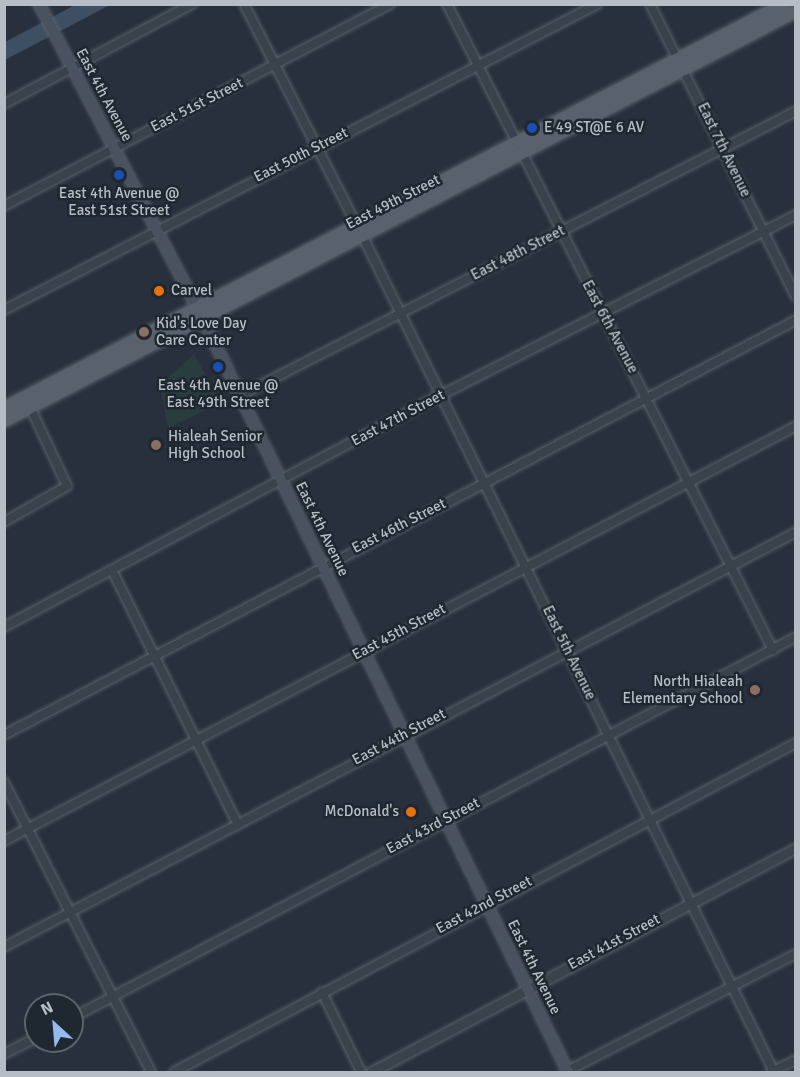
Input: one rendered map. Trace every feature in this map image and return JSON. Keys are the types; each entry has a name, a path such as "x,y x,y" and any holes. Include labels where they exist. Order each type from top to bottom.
{"main road":[{"name":"East 4th Avenue","path":"39,4 200,311 567,1072"},
{"name":"East 49th Street","path":"4,421 28,402 680,63 784,4"},
{"name":"East 49th Street","path":"680,63 795,11"},
{"name":"East 49th Street","path":"200,311 317,258 408,197 521,146"},
{"name":"East 49th Street","path":"4,408 28,402"}],"street":[{"path":"4,104 192,4"},
{"name":"East 5th Avenue","path":"244,4 402,312 773,1072"},
{"name":"East 51st Street","path":"4,207 390,4"},
{"name":"East 6th Avenue","path":"447,4 521,146 687,483 773,650"},
{"name":"East 50th Street","path":"4,310 317,146 480,67 598,4"},
{"name":"East 7th Avenue","path":"650,4 795,297"},
{"name":"East 48th Street","path":"241,395 723,150 795,111"},
{"name":"East 47th Street","path":"4,627 441,395 795,215"},
{"name":"East 46th Street","path":"4,735 154,654 795,320"},
{"path":"4,522 67,486 28,402"},
{"name":"East 45th Street","path":"4,841 364,650 795,426"},
{"name":"East 44th Street","path":"4,947 404,734 795,532"},
{"path":"112,570 237,823"},
{"name":"East 43rd Street","path":"84,1012 446,819 795,638"},
{"name":"East 42nd Street","path":"174,1072 486,903 795,743"},
{"path":"4,782 151,1072"},
{"name":"East 41st Street","path":"371,1072 795,848"},
{"path":"567,1072 795,954"},
{"path":"321,992 361,1072"},
{"path":"4,1054 24,1044"},
{"path":"773,1072 795,1060"}],"green space":[{"path":"194,354 221,403 168,428 160,385"}],"water":[{"path":"75,5 110,5 5,60 5,42"}],"place":[{"name":"E 49 ST@E 6 AV","path":"532,128"},
{"name":"East 4th Avenue @ East 51st Street","path":"119,175"},
{"name":"Carvel","path":"159,291"},
{"name":"Kid's Love Day Care Center","path":"144,332"},
{"name":"East 4th Avenue @ East 49th Street","path":"218,367"},
{"name":"Hialeah Senior High School","path":"156,445"},
{"name":"North Hialeah Elementary School","path":"755,690"},
{"name":"McDonald's","path":"411,812"}]}
